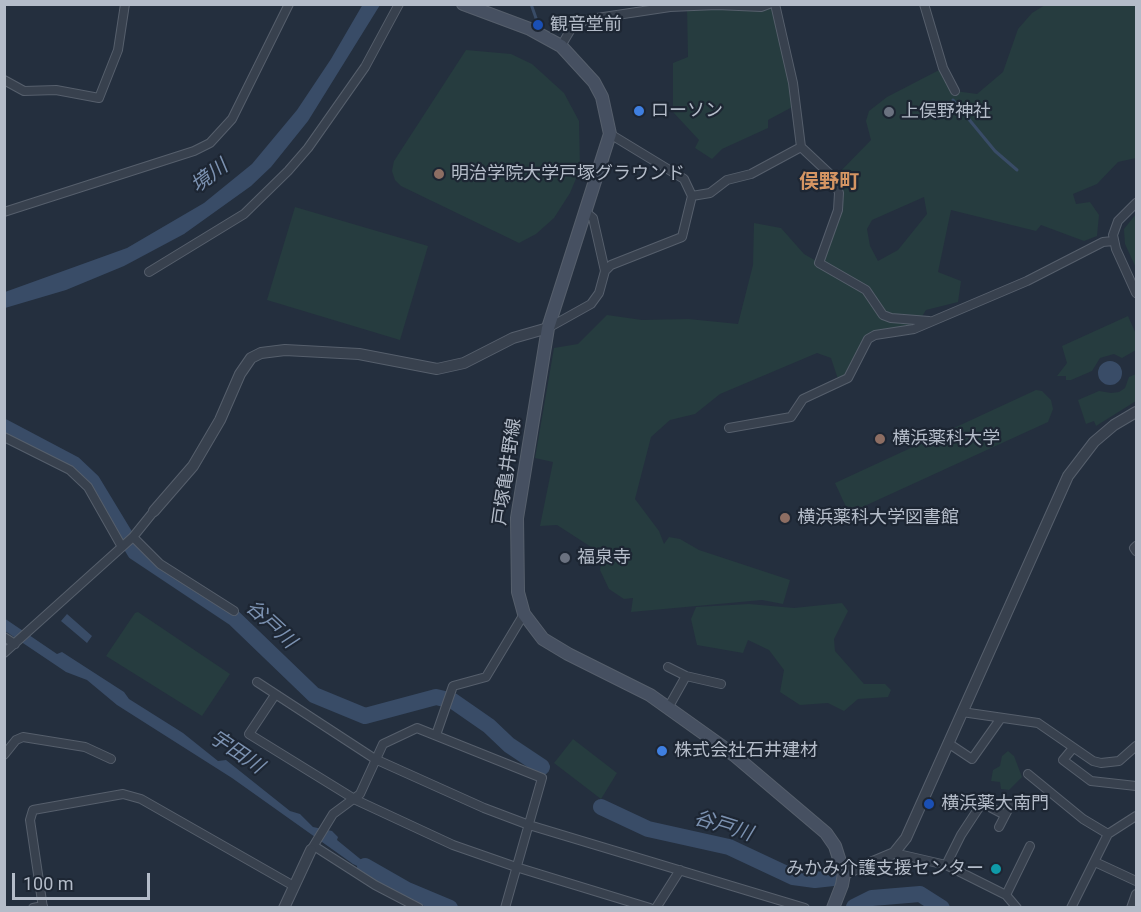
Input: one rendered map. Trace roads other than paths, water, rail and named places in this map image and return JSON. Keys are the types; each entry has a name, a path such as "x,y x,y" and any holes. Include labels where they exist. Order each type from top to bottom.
{"main road":[{"name":"戸塚亀井野線","path":"463,4 530,29 561,46 594,82 602,98 610,134 587,213 548,328 518,507 518,592 525,614 543,639 650,695 734,754 826,833 835,846 844,874"},
{"path":"833,908 844,874"}],"street":[{"path":"4,80 24,91 56,90 99,98 118,51 124,4"},
{"path":"4,212 194,151 210,143 232,118 289,4"},
{"path":"149,272 244,214 288,171 308,148 365,67 399,4"},
{"path":"561,46 571,29 584,21 671,6 761,7 769,4"},
{"path":"775,4 793,83 801,147 834,178 839,193 838,210 819,263 866,290 883,315 891,318 929,321"},
{"path":"924,4 943,68 955,91"},
{"path":"4,653 127,542 193,466 220,420 240,374 251,358 261,353 285,350 359,354 437,369 464,363 513,338 548,328 591,304 598,293 605,271 611,265 682,237 692,196 684,179 610,134"},
{"path":"692,196 710,193 727,180 751,174 801,147"},
{"path":"1137,203 1113,229 1113,241 1137,294"},
{"path":"587,213 593,218 605,271"},
{"path":"729,428 791,417 803,399 848,378 868,339 875,334 914,329 1027,280 1103,242 1113,241"},
{"path":"844,874 894,853 906,838 1068,476 1094,442 1114,425 1137,412"},
{"path":"4,437 70,470 88,487 127,542 234,611"},
{"path":"1137,546 1134,548 1137,551"},
{"path":"436,735 451,689 486,677 525,614"},
{"path":"4,637 16,642"},
{"path":"668,667 686,676 721,684"},
{"path":"668,708 686,676"},
{"path":"257,682 375,759 484,808 529,825 805,908"},
{"path":"276,695 249,734 356,800 453,845 650,908"},
{"path":"962,712 1038,723 1093,761 1110,764 1119,761 1137,746"},
{"path":"948,743 972,759 1001,718"},
{"path":"284,908 292,885 324,827 333,814 356,800 383,744 417,728 542,778 505,908"},
{"path":"4,755 16,740 23,736 85,747 111,759"},
{"path":"1073,748 1063,760 1091,781 1137,786"},
{"path":"1028,774 1083,819 1108,834"},
{"path":"33,908 43,907 30,820 33,810 123,794 141,799 292,885"},
{"path":"999,827 1012,802"},
{"path":"946,865 961,835 982,803 1005,814"},
{"path":"1071,908 1108,834 1135,821"},
{"path":"314,845 375,885 419,908"},
{"path":"1006,895 1030,846"},
{"path":"894,853 946,865 1006,895 1017,908"},
{"path":"1095,862 1137,881"},
{"path":"656,908 680,870"},
{"path":"1131,908 1137,894"}],"water":[{"path":"363,4 380,5 308,121 271,167 251,186 184,234 124,266 66,290 5,308 5,292 127,248 204,203 252,164 297,110 331,59"},
{"path":"1110,361 1119,364 1122,373 1119,382 1110,385 1101,382 1098,373 1101,364"},
{"path":"67,614 92,636 87,643 61,621"},
{"path":"4,618 57,654 62,652 124,692 129,699 183,733 218,761 226,760 290,811 300,814 313,827 332,831 338,837 337,840 386,880 353,864 232,778 117,705 87,680 66,672 5,631"}],"waterway":[{"path":"531,4 537,21"},
{"path":"953,100 995,151 1017,170"},
{"name":"谷戸川","path":"4,427 74,464 92,481 135,552 234,618 314,695 365,716 436,697 453,701 489,726 509,745 542,767"},
{"name":"谷戸川","path":"601,807 648,829 729,847 793,877 815,880 833,878"},
{"name":"宇田川","path":"365,866 407,890 450,908"},
{"name":"谷戸川","path":"854,907 872,898 920,894 942,908"}],"place":[{"name":"観音堂前","path":"538,25"},
{"name":"ローソン","path":"639,111"},
{"name":"上俣野神社","path":"889,112"},
{"name":"明治学院大学戸塚グラウンド","path":"439,174"},
{"name":"横浜薬科大学","path":"880,439"},
{"name":"横浜薬科大学図書館","path":"785,518"},
{"name":"福泉寺","path":"565,558"},
{"name":"株式会社石井建材","path":"662,751"},
{"name":"横浜薬大南門","path":"929,804"},
{"name":"みかみ介護支援センター","path":"996,869"}],"district":[{"name":"俣野町","path":"829,183"}],"water label":[{"name":"境川","path":"210,177"}]}
